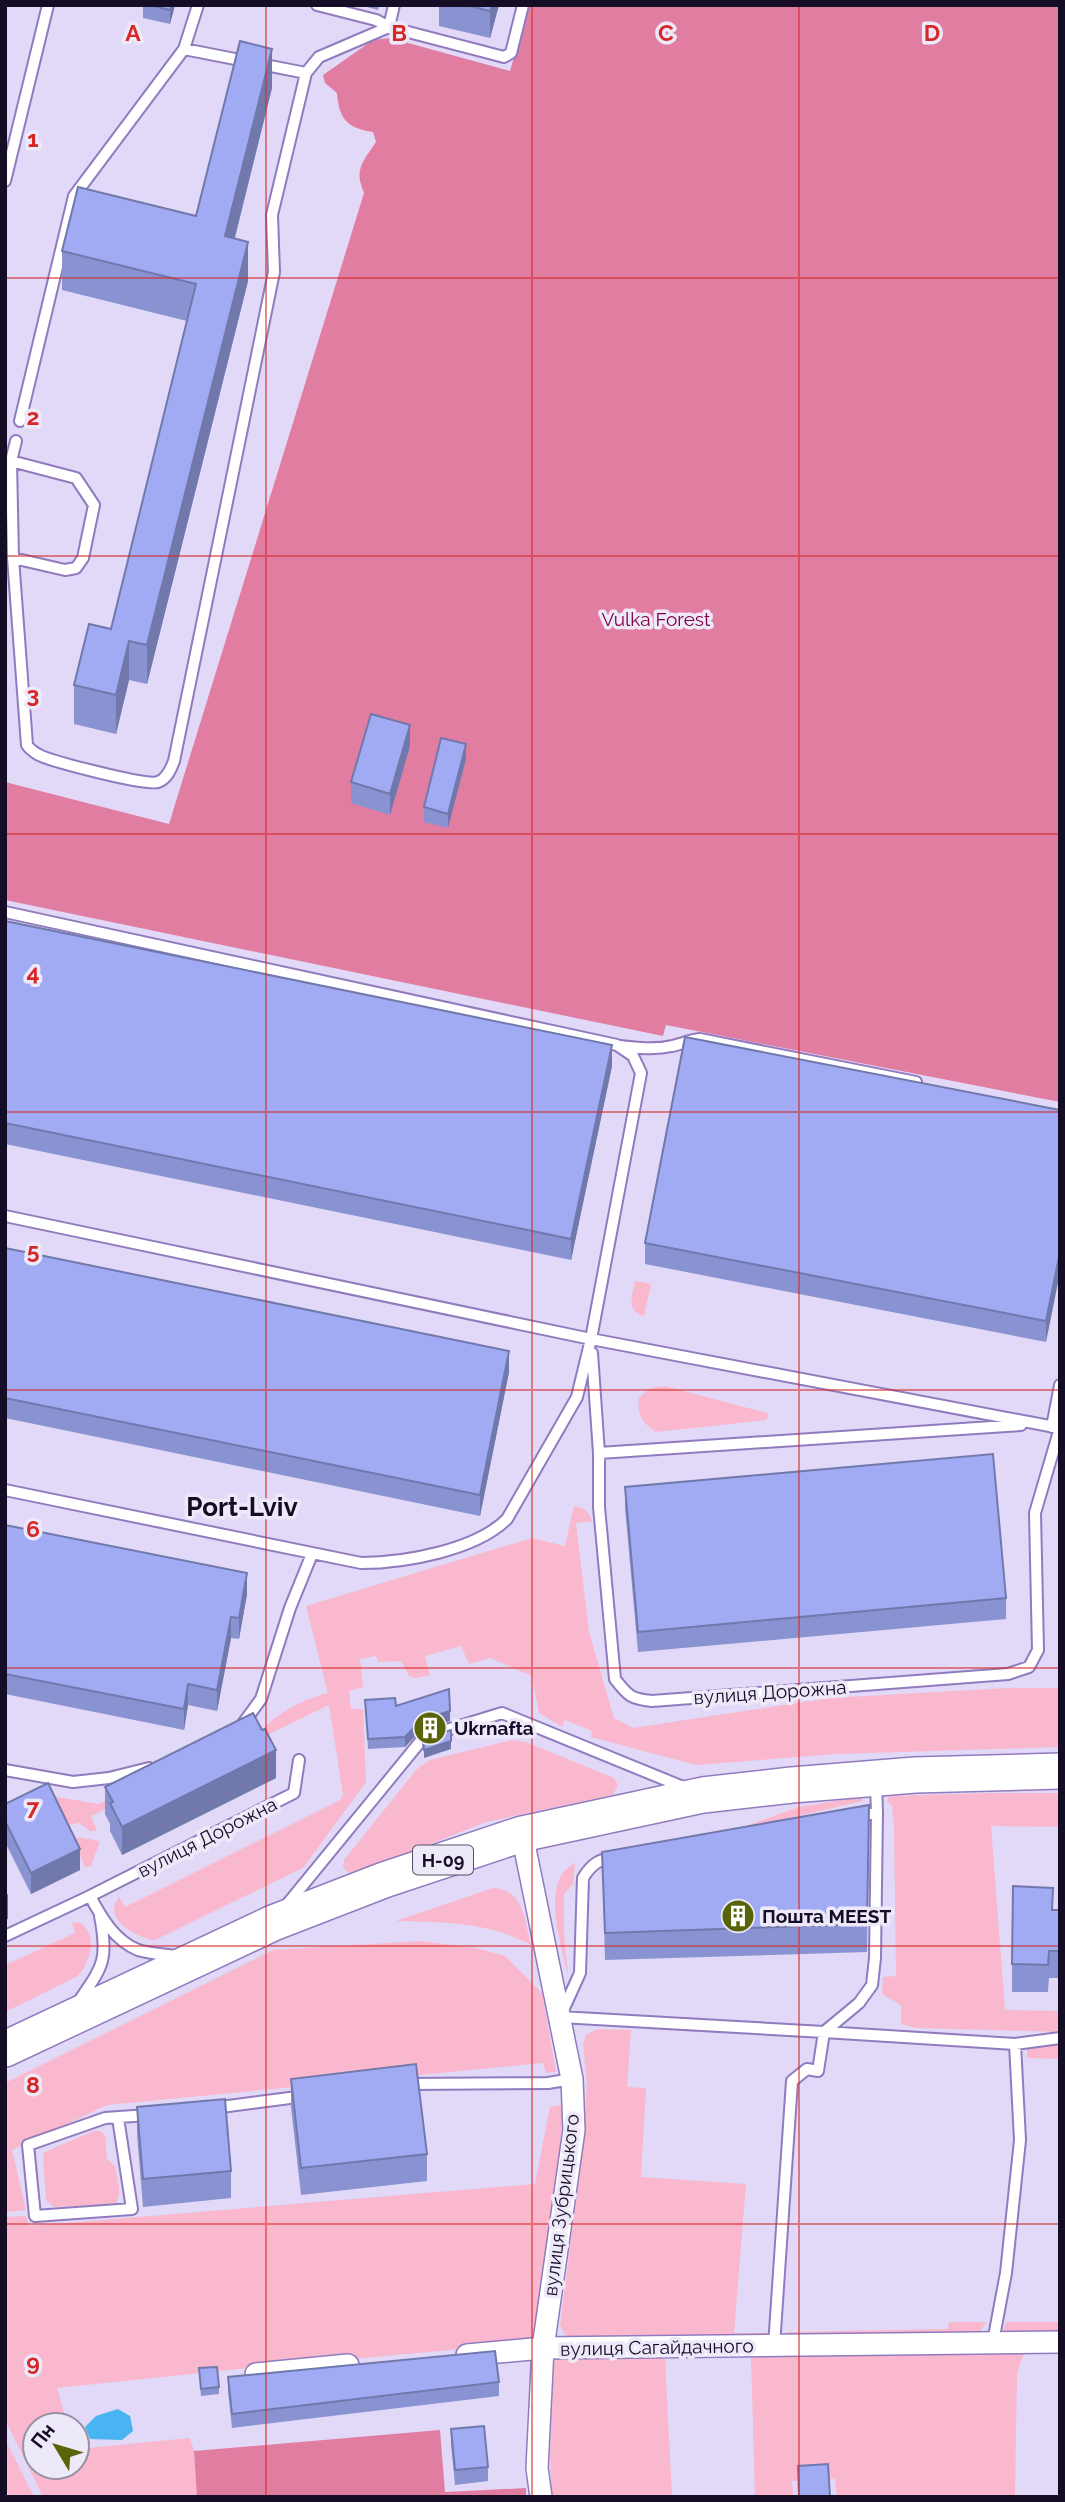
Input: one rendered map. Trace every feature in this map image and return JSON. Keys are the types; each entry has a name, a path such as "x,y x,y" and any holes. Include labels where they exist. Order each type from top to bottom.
{"main road":[{"name":"Н-09","path":"5,2049 273,1923 384,1880 522,1834 703,1795 875,1777 1060,1771"}],"street":[{"name":"вулиця Зубрицького","path":"522,1834 572,2079 574,2130 543,2348 537,2469 541,2497"},
{"name":"вулиця Сагайдачного","path":"447,2357 543,2348 1060,2342"},
{"path":"256,2374 366,2364"}],"lane":[{"path":"5,181 48,5"},
{"path":"20,421 74,196 184,49 198,5"},
{"path":"317,5 376,20 389,27 507,57 511,53 523,5"},
{"path":"389,27 394,5"},
{"path":"16,441 11,461 13,558 27,745 33,752 50,759 144,782 161,781 174,761 183,720 274,272 272,215 306,73 319,57 389,27"},
{"path":"184,49 306,73"},
{"path":"11,461 76,478 94,505 83,558 76,568 65,570 13,558"},
{"path":"5,912 617,1045 647,1049 675,1046 685,1040 700,1039 926,1084"},
{"path":"5,1490 361,1563 380,1563 445,1550 496,1531 507,1519 577,1397 591,1339 641,1073 633,1056 617,1045"},
{"path":"5,1216 591,1339 1058,1428"},
{"name":"вулиця Дорожна","path":"591,1339 599,1454 599,1507 615,1679 626,1694 637,1700 1008,1674 1029,1667 1038,1650 1035,1513 1058,1428 1060,1385"},
{"path":"599,1454 1038,1424"},
{"path":"234,1730 243,1724 261,1699 290,1608 312,1554"},
{"path":"273,1923 424,1737 502,1713 703,1795"},
{"name":"вулиця Дорожна","path":"5,1936 294,1793 299,1760"},
{"path":"5,1770 73,1782 109,1778 163,1762"},
{"path":"774,2346 792,2081 807,2069 818,2071 824,2032 859,2003 872,1985 876,1958 875,1777"},
{"path":"849,1818 877,1813"},
{"path":"629,1854 601,1859 590,1866 583,1878 580,1973 560,2017 1015,2044 1060,2038"},
{"path":"90,1896 99,1914 118,1937 138,1950 193,1959"},
{"path":"65,2021 100,1970 105,1944 99,1914"},
{"path":"992,2342 1006,2273 1020,2140 1015,2044"},
{"path":"393,2086 420,2083 548,2083 572,2079"},
{"path":"206,2109 310,2095"},
{"path":"118,2118 132,2209 35,2216 28,2145 105,2118 156,2114"}],"shaded area":[{"path":"635,1281 651,1284 644,1316 632,1307"},
{"path":"665,1386 767,1413 768,1417 766,1420 656,1432 642,1418 639,1398 650,1388"},
{"path":"574,1506 586,1510 592,1521 576,1523 589,1632 614,1718 633,1728 830,1698 1007,1688 1060,1688 1060,1747 837,1754 696,1765 591,1737 592,1731 565,1720 562,1727 539,1713 532,1676 490,1658 469,1664 461,1646 425,1656 430,1675 416,1678 409,1676 401,1661 378,1662 376,1656 360,1659 363,1687 349,1691 351,1709 363,1709 366,1782 303,1868 155,1940 139,1936 118,1920 114,1913 119,1897 125,1907 340,1800 343,1795 329,1705 267,1735 257,1735 272,1720 289,1709 328,1693 306,1606 532,1538 565,1546"},
{"path":"512,1740 526,1742 614,1778 618,1785 613,1795 486,1822 354,1874 346,1871 344,1860 417,1769 430,1760"},
{"path":"121,1793 133,1796 91,1816 97,1831 90,1831 79,1823 68,1825 51,1796 99,1804"},
{"path":"1060,1793 1060,1827 991,1826 1005,2010 1060,2011 1060,2032 916,2028 901,2024 901,2005 882,1994 883,1977 896,1976 894,1824 892,1805 887,1802 888,1796"},
{"path":"860,1797 863,1801 746,1826 799,1807"},
{"path":"78,1837 100,1841 91,1866 85,1867 75,1843"},
{"path":"575,1862 573,1884 564,1894 568,1976 559,1939 555,1897 562,1874"},
{"path":"493,1888 511,1894 517,1900 531,1945 515,1937 482,1928 448,1923 396,1921"},
{"path":"79,1922 85,1927 91,1941 89,1956 78,1976 5,2012 5,1965 75,1933 72,1923"},
{"path":"421,1941 476,1948 505,1956 542,1993 556,2072 546,2073 543,2063 107,2105 12,2150 26,2210 5,2212 5,2083 273,1950"},
{"path":"597,2029 631,2030 627,2087 646,2088 641,2177 746,2184 734,2333 772,2333 769,2337 572,2339 565,2335 560,2325 583,2147 587,2083 583,2044 586,2035"},
{"path":"1060,2044 1060,2059 1027,2058 1027,2046"},
{"path":"563,2105 557,2187 535,2331 530,2343 57,2388 64,2411 21,2411 21,2452 5,2419 5,2217 26,2216 29,2226 535,2184 550,2107"},
{"path":"94,2131 105,2135 107,2159 115,2166 119,2191 115,2204 54,2207 46,2200 43,2154"},
{"path":"949,2322 987,2322 977,2334 781,2338 787,2332 948,2329"},
{"path":"1006,2322 1060,2322 1060,2333 1003,2333"},
{"path":"1025,2351 1017,2372 1015,2497 837,2497 835,2479 792,2481 793,2497 755,2497 751,2356"},
{"path":"660,2355 665,2358 672,2497 552,2497 550,2457 554,2361 559,2358"},
{"path":"190,2438 194,2451 197,2497 43,2497 35,2481 91,2481 91,2448"},
{"path":"5,2439 21,2471 21,2481 26,2481 34,2497 10,2497 5,2487"}],"green space":[{"name":"Vulka Forest","path":"529,5 1060,5 1060,1102 666,1025 663,1036 5,900 5,782 169,824 364,193 360,178 361,166 376,142 373,132 356,128 342,115 337,93 325,83 323,75 373,40 390,38 510,71"},
{"path":"440,2430 445,2492 526,2488 526,2497 197,2497 194,2451"}],"water":[{"path":"118,2409 130,2416 133,2431 122,2440 91,2439 91,2421 96,2416"}],"building":[{"path":"150,5 172,5 170,10"},
{"path":"466,5 492,5 490,11"},
{"path":"240,41 272,49 225,236 248,242 147,645 129,641 116,695 74,685 89,624 111,629 196,284 62,251 78,187 196,216"},
{"path":"371,714 410,725 390,794 351,782"},
{"path":"441,738 466,744 448,814 424,807"},
{"path":"5,921 612,1045 571,1239 5,1123"},
{"path":"685,1037 1060,1110 1060,1252 1046,1321 645,1243"},
{"path":"5,1248 509,1351 480,1495 5,1398"},
{"path":"993,1454 1006,1598 638,1632 625,1487"},
{"path":"5,1525 247,1573 239,1618 231,1617 217,1690 188,1684 184,1709 5,1674"},
{"path":"449,1689 450,1711 421,1720 405,1737 368,1739 365,1700 395,1698 396,1706"},
{"path":"253,1713 276,1750 122,1827 105,1787"},
{"path":"451,1730 451,1741 424,1750 423,1743 429,1737"},
{"path":"48,1783 80,1849 31,1873 5,1821 5,1804"},
{"name":"Пошта MEEST","path":"869,1805 867,1924 605,1933 602,1852"},
{"path":"1013,1886 1053,1888 1052,1910 1060,1910 1060,1951 1049,1951 1048,1965 1012,1964"},
{"path":"416,2064 427,2154 301,2168 291,2079"},
{"path":"225,2099 231,2171 143,2179 137,2107"},
{"path":"495,2351 499,2382 232,2414 228,2377"},
{"path":"217,2367 219,2387 201,2389 199,2368"},
{"path":"484,2426 488,2467 455,2470 451,2429"},
{"path":"828,2464 830,2497 799,2497 798,2466"}],"place":[{"name":"Ukrnafta","path":"430,1728"},
{"name":"Пошта MEEST","path":"738,1916"}],"district":[{"name":"Port-Lviv","path":"242,1507"}]}
